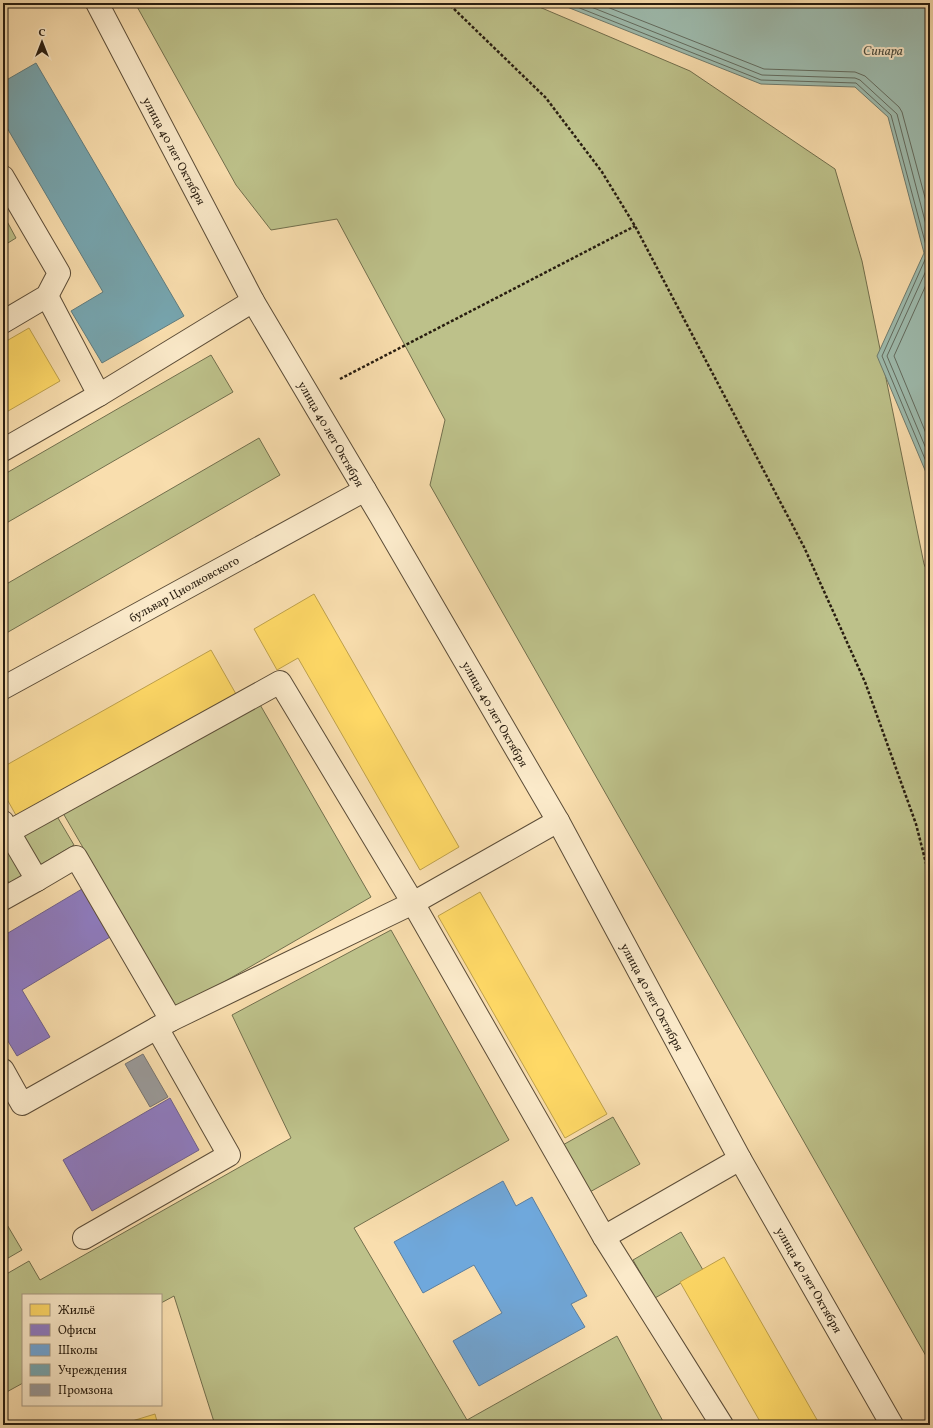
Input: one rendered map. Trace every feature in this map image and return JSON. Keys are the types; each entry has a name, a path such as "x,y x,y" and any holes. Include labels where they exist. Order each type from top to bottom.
{"street":[{"name":"улица 40 лет Октября","path":"97,3 253,301 558,821 740,1159 892,1425"},
{"path":"3,177 59,273 47,296 3,322"},
{"path":"47,296 99,395"},
{"path":"3,450 99,395 253,301"},
{"name":"бульвар Циолковского","path":"3,688 364,490"},
{"path":"37,880 5,830 280,682 413,903 604,1237 722,1425"},
{"path":"3,1070 22,1104 164,1024 413,903 558,821"},
{"path":"3,899 76,857 164,1024 229,1155 84,1238"},
{"path":"604,1237 740,1159"}],"path":[{"path":"446,3 452,7 546,98 602,172 635,226 804,547 865,682 916,824 930,879"},
{"path":"340,379 635,226"}],"green space":[{"path":"135,3 530,3 690,71 835,169 862,261 924,564 930,578 930,1363 430,485 445,420 337,219 271,230 236,185"},
{"path":"3,214 16,238 3,246"},
{"path":"211,355 233,392 3,525 3,475"},
{"path":"259,438 280,475 3,635 3,586"},
{"path":"255,696 371,897 177,1009 60,808"},
{"path":"55,813 74,845 9,883 3,872 3,843"},
{"path":"391,930 509,1140 354,1228 467,1420 617,1336 665,1425 215,1425 174,1296 162,1302 162,1294 22,1294 22,1384 3,1394 3,1276 29,1261 40,1280 291,1138 232,1015"},
{"path":"613,1117 640,1164 588,1193 561,1146"},
{"path":"6,1223 22,1250 3,1261 3,1225"},
{"path":"681,1232 703,1270 655,1298 633,1260"}],"water":[{"name":"Синара","path":"557,3 930,3 930,482 877,356 924,253 888,117 855,87 761,84"}],"building: Жильё":[{"path":"29,328 60,381 3,414 3,343"},
{"path":"314,594 459,847 420,870 298,658 277,670 254,629"},
{"path":"211,650 236,694 17,817 3,792 3,767"},
{"path":"480,892 607,1114 565,1138 438,916"},
{"path":"724,1257 820,1425 762,1425 680,1282"},
{"path":"155,1414 158,1425 119,1425"}],"building: Офисы":[{"path":"82,889 110,937 22,990 50,1037 17,1056 3,1033 3,936"},
{"path":"170,1098 199,1150 92,1211 63,1160"}],"building: Школы":[{"path":"503,1181 516,1206 532,1197 587,1296 571,1304 585,1327 479,1386 453,1341 502,1313 474,1265 423,1293 394,1242"}],"building: Учреждения":[{"path":"36,63 184,316 102,363 71,311 103,292 3,121 3,82"}],"building: Промзона":[{"path":"143,1054 168,1097 150,1107 125,1064"}]}
